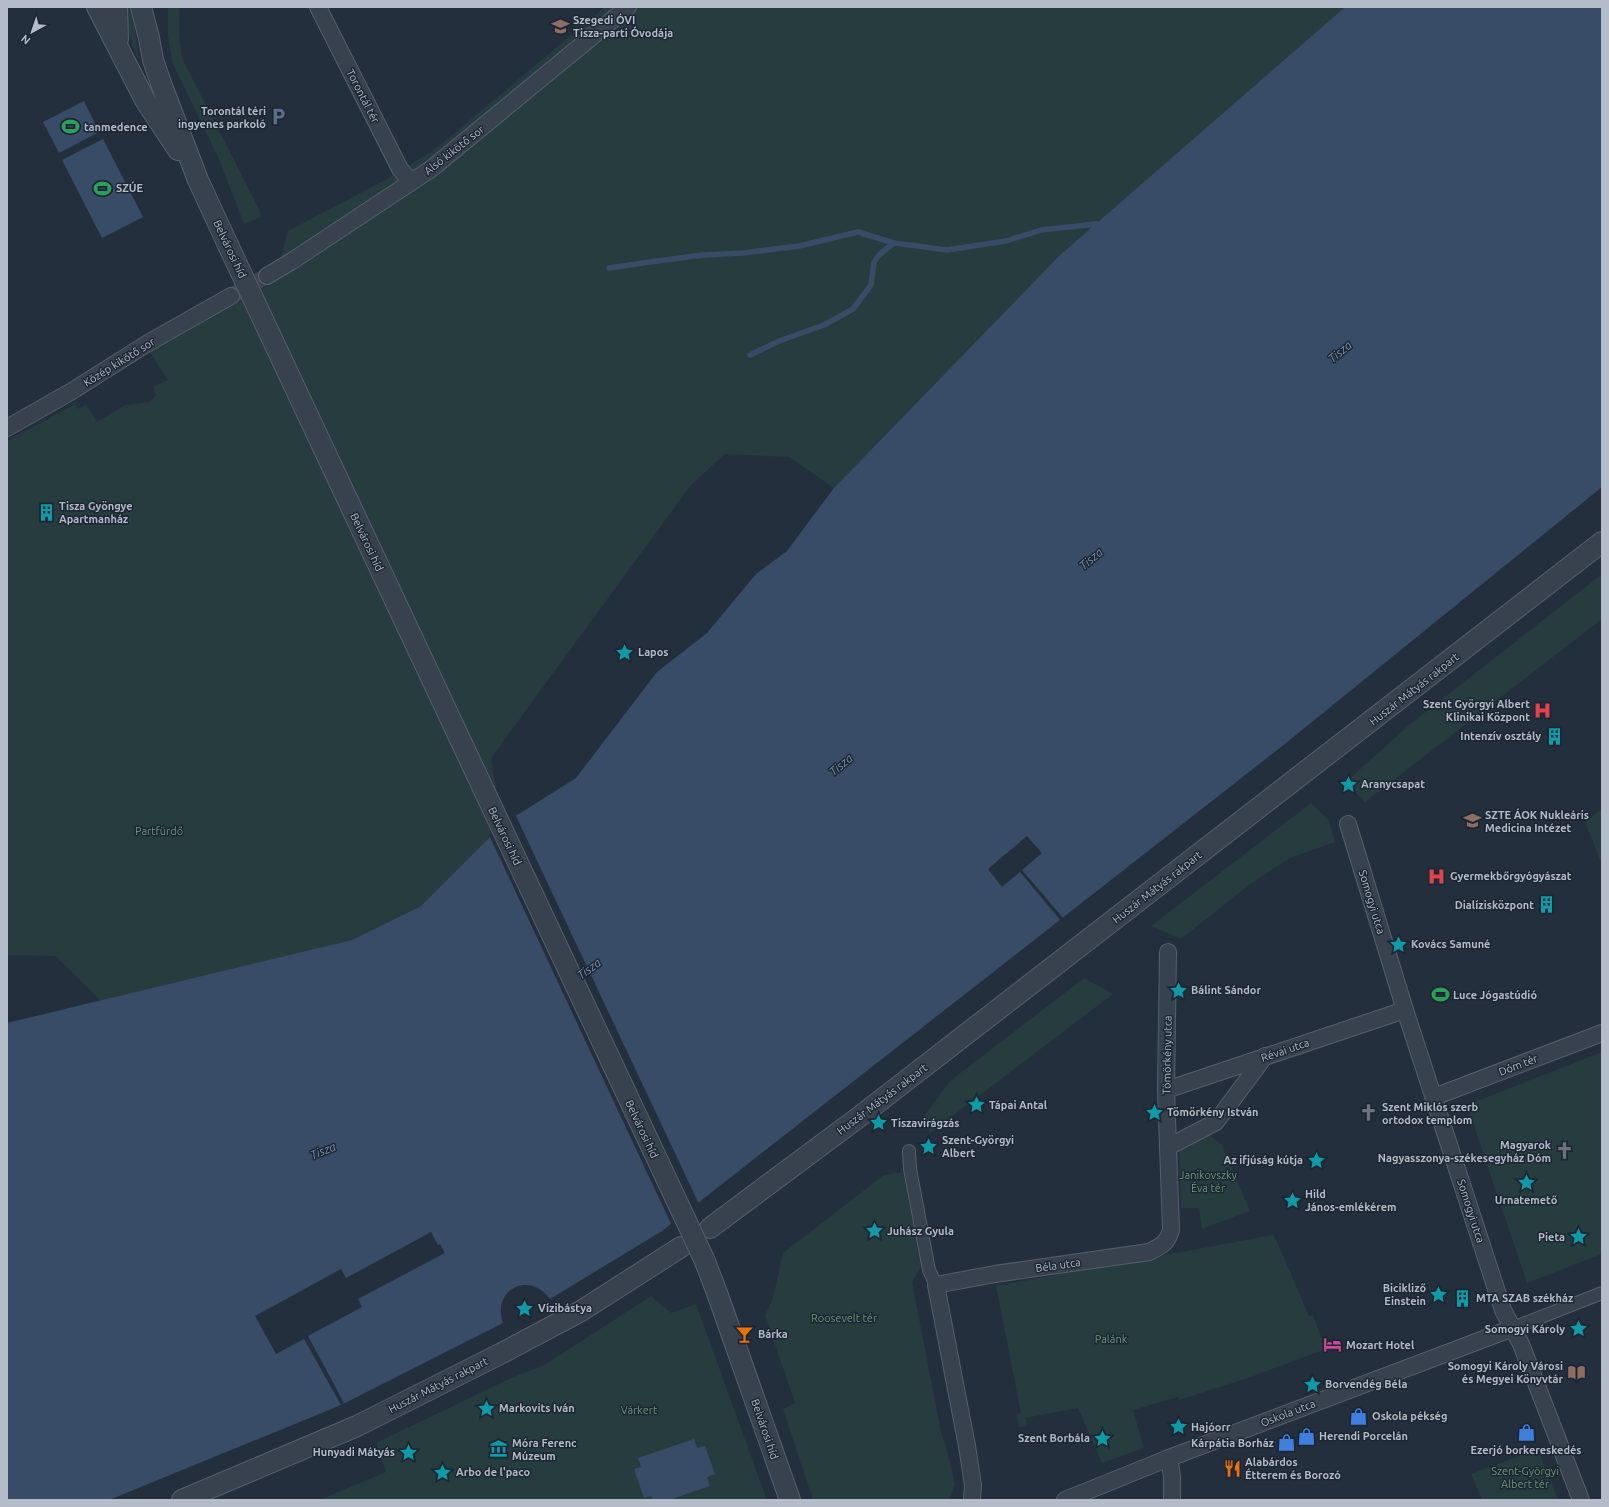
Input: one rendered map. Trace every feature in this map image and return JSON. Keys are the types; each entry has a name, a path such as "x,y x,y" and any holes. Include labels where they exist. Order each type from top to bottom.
{"street":[{"path":"98,7 118,47"},
{"path":"116,7 118,47"},
{"path":"141,7 149,38"},
{"path":"149,38 153,7"},
{"name":"Torontál tér","path":"318,7 400,169 411,182"},
{"name":"Alsó kikötő sor","path":"267,276 431,169 628,7"},
{"name":"Belvárosi híd","path":"149,38 153,60 198,180 704,1260 790,1500"},
{"name":"Belvárosi híd","path":"118,47 145,100 198,180"},
{"name":"Közép kikötő sor","path":"7,428 72,391 148,343 231,296"},
{"name":"Huszár Mátyás rakpart","path":"710,1228 871,1107 1602,542"},
{"name":"Somogyi utca","path":"1348,824 1405,1010 1503,1310 1521,1344 1581,1500"},
{"name":"Tömörkény utca","path":"1168,952 1166,1090 1171,1230"},
{"name":"Révai utca","path":"1166,1090 1405,1010"},
{"name":"Dóm tér","path":"1434,1097 1602,1033"},
{"path":"1168,1147 1216,1122 1265,1056"},
{"path":"909,1150 910,1168 929,1270 936,1286 967,1446 973,1485 972,1500"},
{"name":"Béla utca","path":"936,1286 995,1274 1149,1252 1164,1244 1169,1239 1171,1230"},
{"name":"Huszár Mátyás rakpart","path":"182,1500 357,1426 488,1360 581,1310 681,1247"},
{"path":"1513,1328 1602,1293"},
{"name":"Oskola utca","path":"1065,1500 1169,1458 1513,1328"},
{"path":"1169,1458 1172,1476 1172,1500"}],"green space":[{"path":"126,7 132,7 139,62 130,35"},
{"path":"168,7 180,7 179,35 182,58 259,209 261,217 244,224 219,159 172,62 168,36"},
{"name":"Partfürdő","path":"605,7 1345,7 1060,255 834,488 789,457 725,454 691,485 491,758 503,824 421,906 352,940 101,1001 55,956 7,955 7,441 75,404 78,409 86,404 97,422 125,405 150,402 156,395 153,387 168,380 149,351 274,282 288,231 385,180 434,150"},
{"path":"1602,574 1602,619 1365,802 1346,782 1409,725"},
{"path":"1311,803 1328,819 1335,842 1290,858 1249,885 1181,939 1151,926"},
{"path":"1602,809 1602,865 1585,822"},
{"path":"1084,978 1113,994 930,1133 924,1116 950,1081"},
{"path":"1602,1052 1602,1254 1527,1283 1467,1105"},
{"name":"Janikovszky Éva tér","path":"1211,1136 1222,1145 1250,1211 1202,1229 1199,1208 1181,1208 1179,1154 1183,1144 1197,1137"},
{"name":"Roosevelt tér","path":"903,1172 921,1267 912,1282 941,1432 955,1484 949,1500 813,1500 783,1409 795,1403 765,1315 773,1298 783,1253 884,1175"},
{"name":"Palánk","path":"1274,1235 1309,1316 1313,1315 1326,1349 1248,1378 1179,1400 1178,1397 1133,1410 1144,1448 1102,1463 1078,1408 1025,1418 1027,1426 1019,1427 1016,1414 1021,1413 996,1286"},
{"name":"Várkert","path":"651,1296 671,1313 696,1304 767,1500 319,1500 386,1472 376,1443 509,1379 546,1364"},
{"name":"Szent-Györgyi Albert tér","path":"1538,1449 1558,1500 1482,1500 1471,1474"}],"water":[{"name":"Tisza","path":"1345,7 1602,7 1602,487 1281,747 662,1231 550,1299 541,1290 532,1286 523,1285 514,1288 507,1293 502,1301 501,1311 503,1323 341,1405 109,1500 7,1500 7,1023 352,940 421,906 503,824 576,778 657,672 707,633 756,574 787,551 834,488 1060,255"},
{"name":"tanmedence","path":"84,101 99,132 59,153 43,122"},
{"name":"SZÚE","path":"103,139 143,217 102,238 62,160"},
{"path":"694,1439 697,1448 705,1446 715,1474 707,1477 710,1486 669,1500 653,1500 651,1496 644,1498 634,1469 641,1467 638,1458"}],"pier":[{"path":"515,814 699,1204 672,1226 489,835 502,822"},
{"path":"1027,836 1042,853 1022,870 1064,919 1061,921 1020,872 1002,887 988,869"},
{"path":"431,1232 438,1245 440,1244 445,1253 358,1299 362,1307 308,1336 344,1403 341,1405 304,1339 276,1354 255,1316 341,1269 346,1278"}],"waterway":[{"path":"609,268 703,255 743,253 799,246 858,232 894,243 947,250 1006,241 1041,230 1096,224 1102,225"},
{"path":"750,355 779,341 824,325 853,309 871,285 874,262 879,255 894,243"}],"tunnel":[{"path":"231,296 267,276"}],"place":[{"name":"Szegedi ÓVI Tisza-parti Óvodája","path":"560,26"},
{"name":"Torontál téri ingyenes parkoló","path":"279,117"},
{"name":"tanmedence","path":"71,127"},
{"name":"SZÚE","path":"103,188"},
{"name":"Tisza Gyöngye Apartmanház","path":"46,512"},
{"name":"Lapos","path":"625,652"},
{"name":"Szent Györgyi Albert Klinikai Központ","path":"1543,710"},
{"name":"Intenzív osztály","path":"1554,736"},
{"name":"Aranycsapat","path":"1348,784"},
{"name":"SZTE ÁOK Nukleáris Medicina Intézet","path":"1472,821"},
{"name":"Gyermekbőrgyógyászat","path":"1437,876"},
{"name":"Dialízisközpont","path":"1547,905"},
{"name":"Kovács Samuné","path":"1398,944"},
{"name":"Bálint Sándor","path":"1178,990"},
{"name":"Luce Jógastúdió","path":"1440,995"},
{"name":"Tápai Antal","path":"976,1105"},
{"name":"Tömörkény István","path":"1154,1112"},
{"name":"Szent Miklós szerb ortodox templom","path":"1369,1113"},
{"name":"Tiszavirágzás","path":"878,1123"},
{"name":"Szent-Györgyi Albert","path":"929,1146"},
{"name":"Magyarok Nagyasszonya-székesegyház Dóm","path":"1564,1151"},
{"name":"Az ifjúság kútja","path":"1316,1160"},
{"name":"Urnatemető","path":"1526,1182"},
{"name":"Hild János-emlékérem","path":"1292,1200"},
{"name":"Juhász Gyula","path":"874,1231"},
{"name":"Pieta","path":"1578,1237"},
{"name":"Bicikliző Einstein","path":"1439,1294"},
{"name":"MTA SZAB székház","path":"1463,1298"},
{"name":"Vízibástya","path":"525,1308"},
{"name":"Somogyi Károly","path":"1578,1329"},
{"name":"Bárka","path":"745,1334"},
{"name":"Mozart Hotel","path":"1333,1345"},
{"name":"Somogyi Károly Városi és Megyei Könyvtár","path":"1576,1372"},
{"name":"Borvendég Béla","path":"1312,1384"},
{"name":"Markovits Iván","path":"486,1408"},
{"name":"Oskola pékség","path":"1359,1416"},
{"name":"Hajóorr","path":"1178,1427"},
{"name":"Ezerjó borkereskedés","path":"1526,1432"},
{"name":"Herendi Porcelán","path":"1306,1436"},
{"name":"Szent Borbála","path":"1103,1438"},
{"name":"Kárpátia Borház","path":"1287,1443"},
{"name":"Móra Ferenc Múzeum","path":"499,1449"},
{"name":"Hunyadi Mátyás","path":"408,1452"},
{"name":"Alabárdos Étterem és Borozó","path":"1232,1468"},
{"name":"Arbo de l'paco","path":"443,1472"}]}
